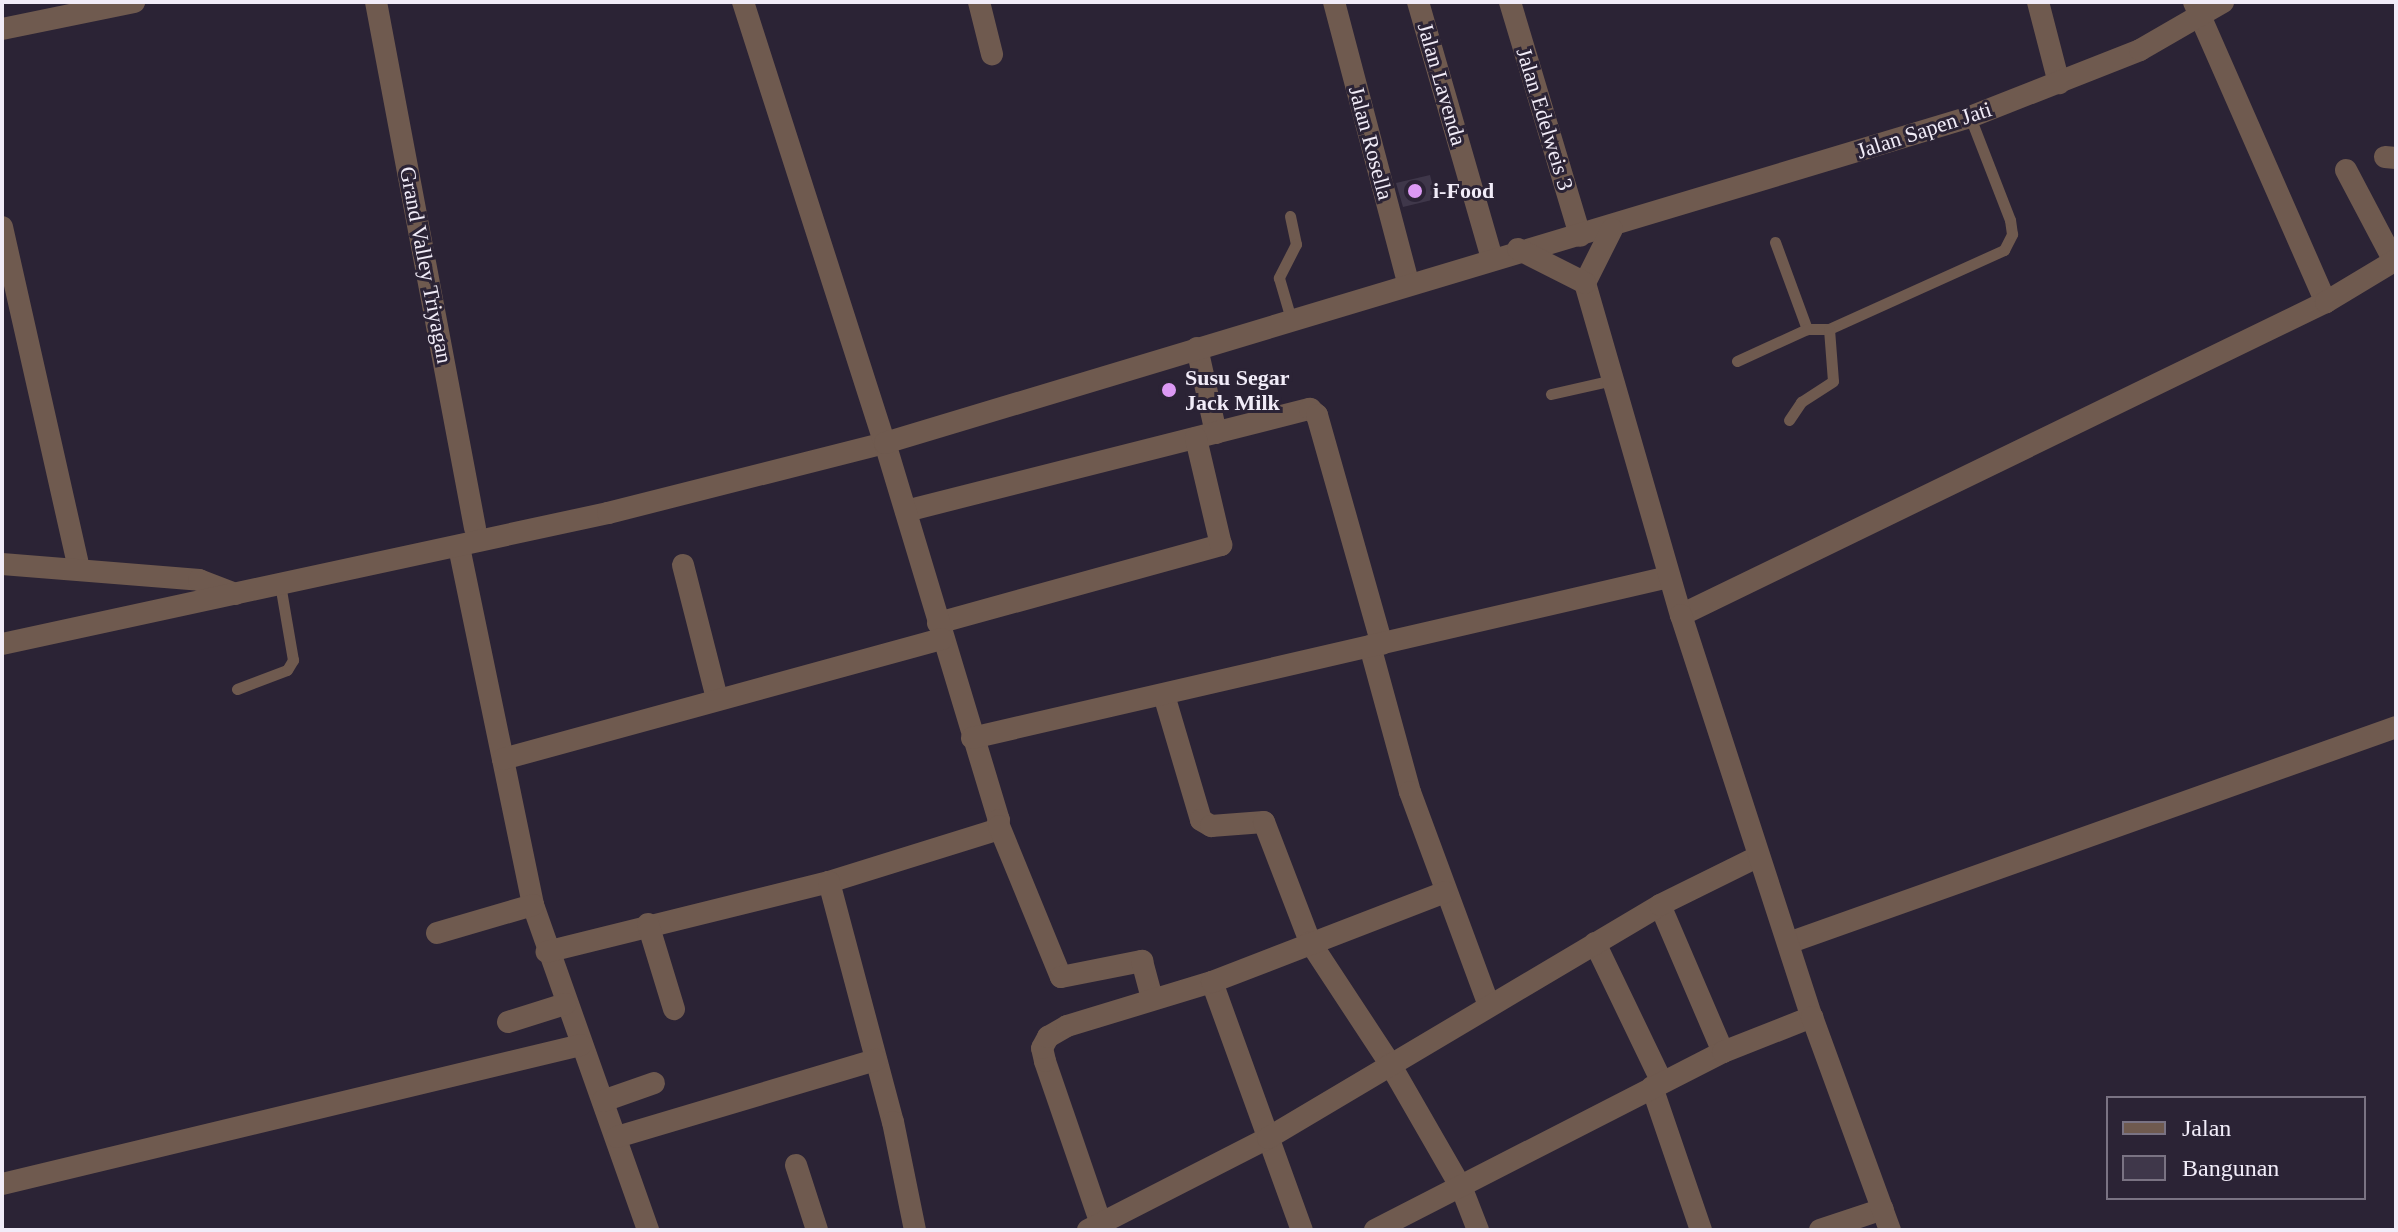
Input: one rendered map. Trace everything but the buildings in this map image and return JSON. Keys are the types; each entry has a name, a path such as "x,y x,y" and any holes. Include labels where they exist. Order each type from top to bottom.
{"street":[{"path":"2,29 134,2"},
{"name":"Grand Valley Triyagan","path":"376,2 475,528"},
{"path":"743,2 885,443 999,826 1061,977 1142,961 1152,999"},
{"path":"979,2 992,54"},
{"name":"Jalan Rosella","path":"1334,2 1408,283"},
{"name":"Jalan Lavenda","path":"1418,2 1492,258"},
{"name":"Jalan Edelweis 3","path":"1510,2 1580,236"},
{"path":"2038,2 2059,83"},
{"name":"Jalan Sapen Jati","path":"2,644 459,547 885,443 1518,249 1612,229 1970,117 2149,46 2197,9 2223,2"},
{"path":"2197,9 2326,302"},
{"path":"1681,615 2326,302 2395,261 2346,170"},
{"path":"2,227 77,561"},
{"path":"1612,229 1585,283 1681,615 1759,856 1791,942 1812,1017 1887,1220 1820,1230"},
{"path":"1518,249 1585,283"},
{"path":"503,759 717,698 1221,545 1197,348"},
{"path":"906,511 1307,409 1316,413 1410,792 1489,1005"},
{"path":"459,547 533,905 565,1004 617,1137 645,1229"},
{"path":"2,564 199,580 235,594"},
{"path":"683,565 717,698"},
{"path":"972,738 1669,577"},
{"path":"1164,695 1201,820 1211,826 1258,818 1264,822 1310,942 1390,1064 1462,1189 1478,1230"},
{"path":"1791,942 2396,727"},
{"path":"547,952 648,924 829,882 986,836 999,826"},
{"path":"1445,892 1212,982 1067,1026 1048,1037 1042,1048 1095,1227 1268,1138 1660,905 1759,856"},
{"path":"829,882 876,1060 915,1230"},
{"path":"437,933 533,905"},
{"path":"1660,905 1723,1052"},
{"path":"648,924 674,1009"},
{"path":"1595,943 1657,1085 1701,1230"},
{"path":"1212,982 1302,1230"},
{"path":"508,1022 565,1004"},
{"path":"1375,1230 1462,1189 1723,1052 1812,1017"},
{"path":"2,1184 581,1045"},
{"path":"617,1137 876,1060"},
{"path":"603,1101 654,1083"},
{"path":"796,1165 817,1230"}],"lane":[{"path":"1737,361 1807,329 1829,329 2004,250 2008,243 2010,220 1970,117"},
{"path":"1290,216 1296,244 1279,278 1291,319"},
{"path":"1775,242 1807,329"},
{"path":"1789,420 1801,402 1833,381 1829,329"},
{"path":"1551,394 1613,380"},
{"path":"237,689 287,670 293,660 280,584"}],"place":[{"name":"i-Food","path":"1415,191"},
{"name":"Susu Segar Jack Milk","path":"1169,390"}]}
